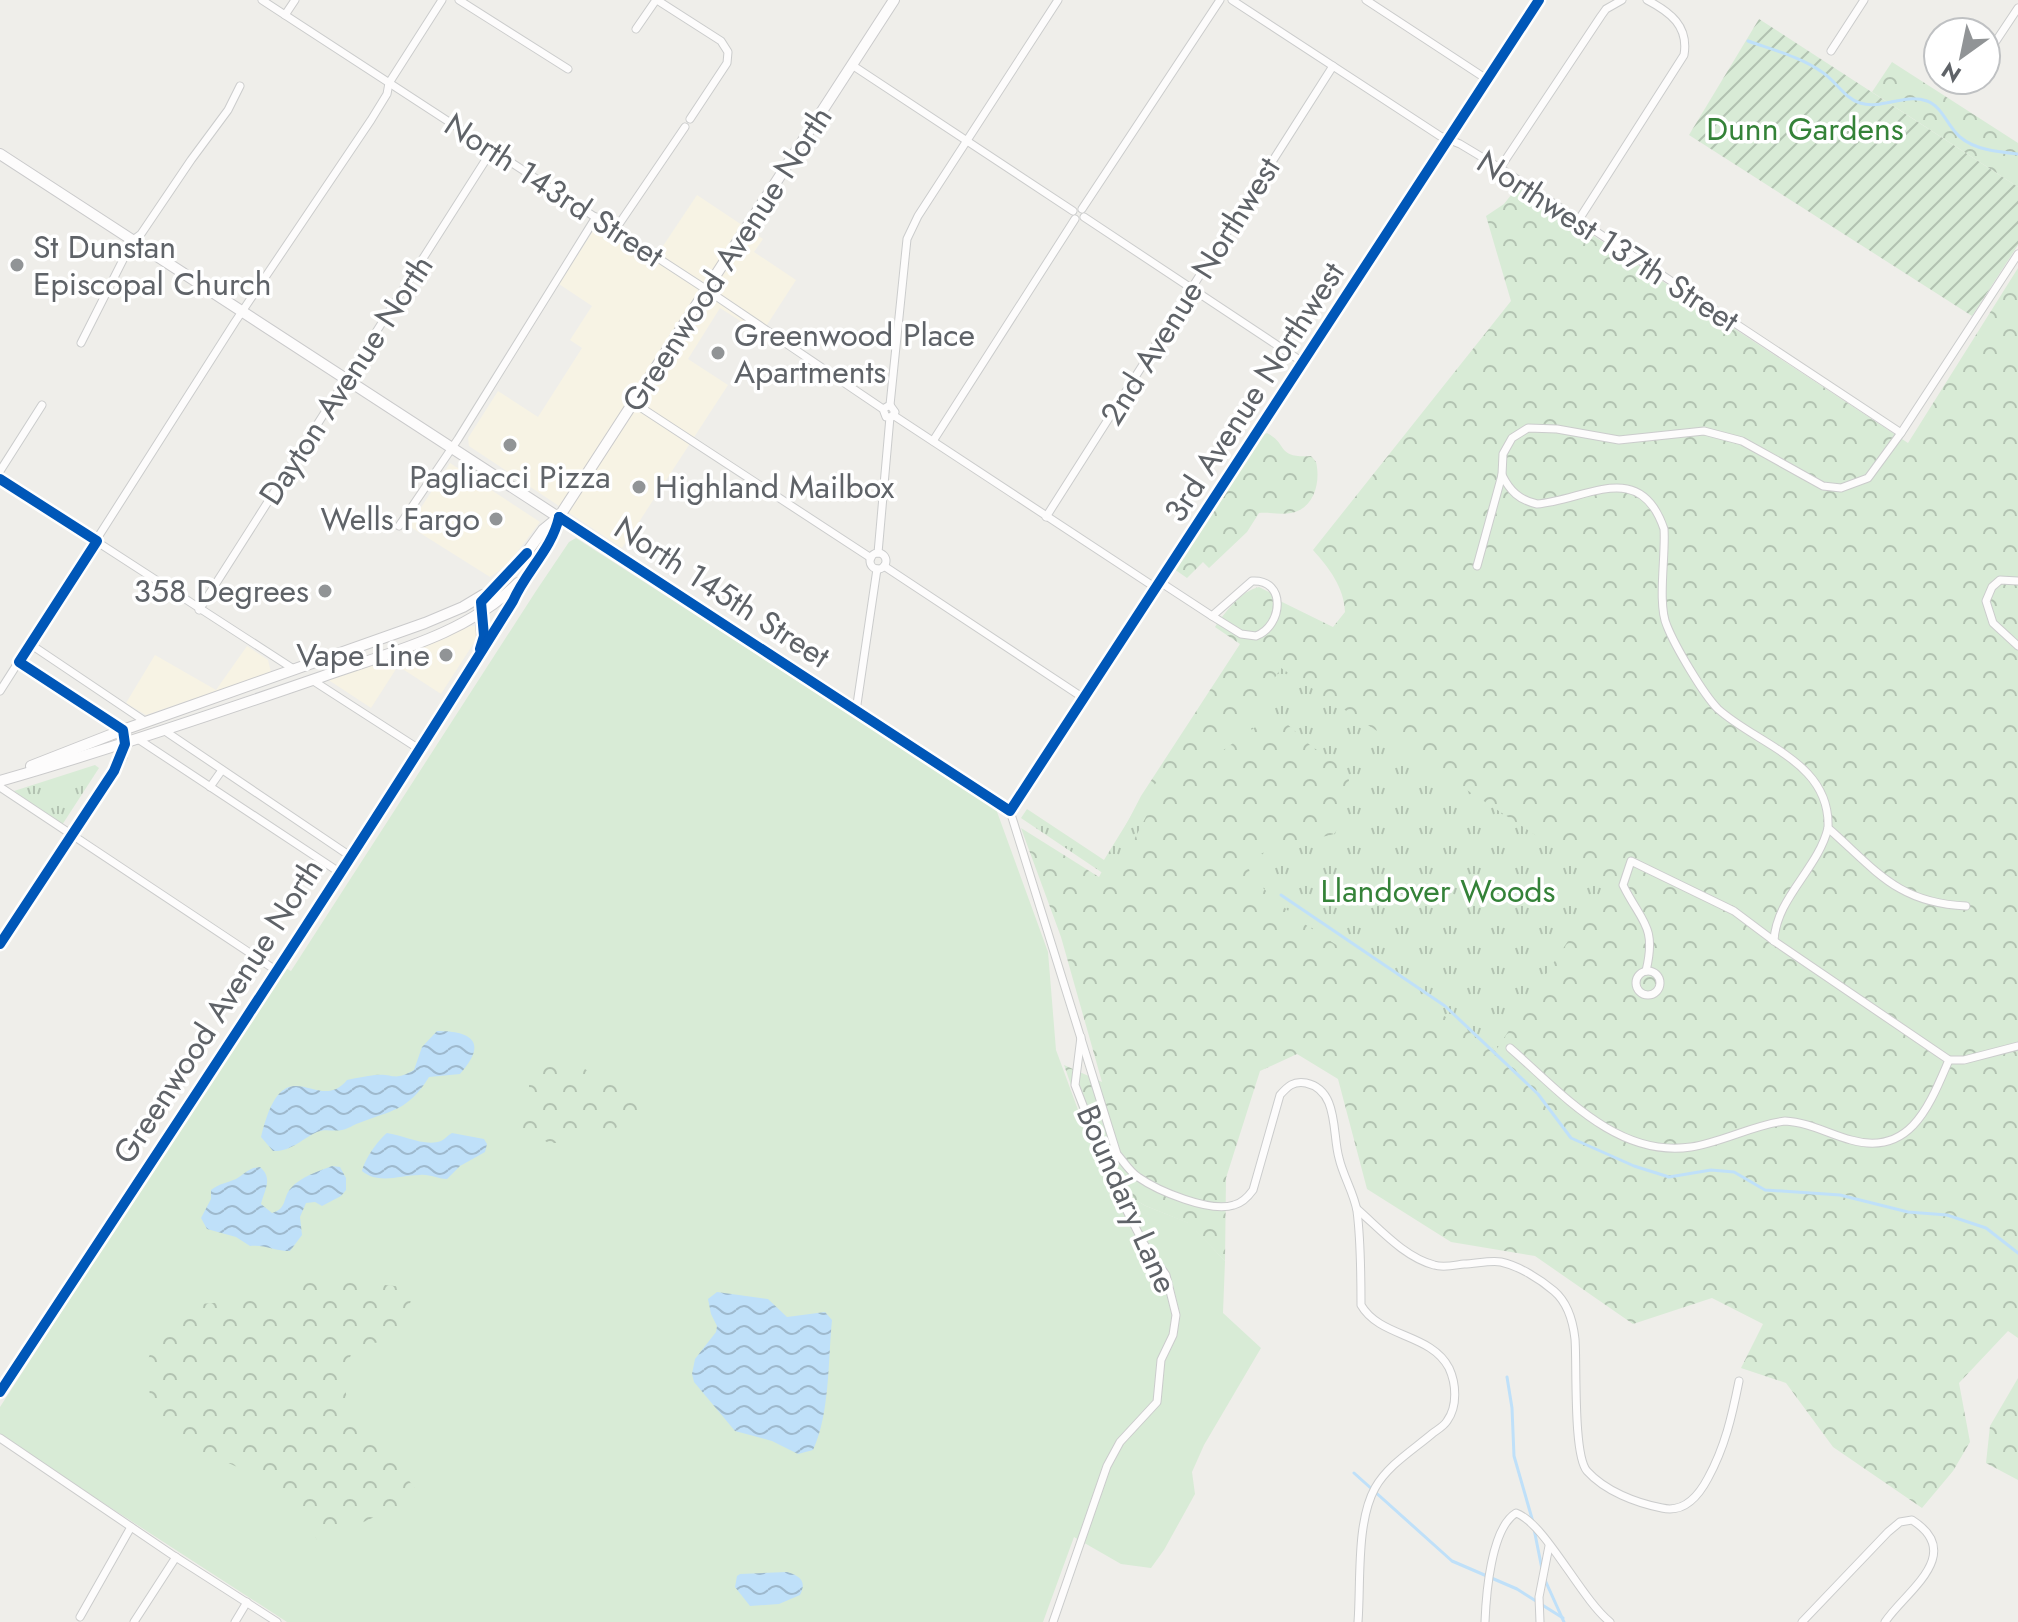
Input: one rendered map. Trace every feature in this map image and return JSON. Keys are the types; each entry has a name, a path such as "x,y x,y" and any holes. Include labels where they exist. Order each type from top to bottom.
{"street":[{"name":"North 143rd Street","path":"262,0 886,407"},
{"path":"285,15 295,0"},
{"path":"0,691 243,312 371,120 387,94 389,83 442,0"},
{"path":"459,0 568,69"},
{"path":"615,230 727,63 728,52 721,41 656,0 636,29"},
{"name":"Greenwood Avenue North","path":"478,656 484,636 481,602 517,566 543,530 559,517 894,0"},
{"path":"1058,0 918,216 907,239 886,407 894,409 874,556 870,564 1085,699"},
{"path":"933,441 1220,0"},
{"name":"Northwest 137th Street","path":"1232,0 1450,140 1500,168 1901,433"},
{"path":"1366,0 1488,80"},
{"name":"3rd Avenue Northwest","path":"1010,811 1539,0"},
{"path":"1500,168 1606,9 1622,0"},
{"path":"1578,221 1681,63 1686,41 1681,28 1674,17 1647,0"},
{"path":"1831,51 1864,0"},
{"path":"2002,32 2018,8"},
{"path":"852,65 1304,363"},
{"name":"2nd Avenue Northwest","path":"1046,517 1333,66"},
{"path":"81,343 133,240 141,234 224,116 240,86"},
{"name":"Dayton Avenue North","path":"199,610 492,150"},
{"name":"North 145th Street","path":"0,154 1010,811"},
{"path":"399,526 452,448 596,217"},
{"path":"1477,566 1502,475 1503,454 1518,433 1528,428 1557,429 1619,440 1704,431 1742,441 1814,483 1841,488 1868,478 2018,254"},
{"path":"634,403 874,556 885,558 880,568 856,711"},
{"path":"0,471 42,405"},
{"path":"892,416 1046,517 1241,634 1261,635 1271,623 1278,608 1278,599 1270,586 1261,581 1252,581 1212,616"},
{"path":"1502,475 1514,494 1537,504 1613,486 1635,491 1653,505 1664,529 1663,608 1668,629 1716,706 1813,777 1822,789 1828,828 1820,850 1780,914 1774,941"},
{"path":"0,479 295,670"},
{"name":"Greenwood Avenue North","path":"0,1392 419,749 513,601 523,579 555,535 559,517"},
{"path":"0,780 165,731 433,636 480,613 523,579"},
{"path":"2018,581 2000,580 1992,587 1986,601 1993,623 2018,646"},
{"path":"0,780 123,730 447,614 488,592"},
{"path":"30,644 146,722"},
{"path":"0,944 114,771 125,744 123,730 19,662"},
{"path":"312,680 419,749"},
{"path":"165,731 350,856"},
{"path":"138,739 339,872"},
{"path":"210,787 222,770"},
{"path":"0,787 69,836 277,971"},
{"name":"Boundary Lane","path":"1010,811 1117,1154 1135,1176 1160,1190 1214,1207 1233,1206 1246,1199 1253,1190 1280,1095 1288,1085 1298,1082 1311,1084 1324,1094 1332,1111 1338,1157 1357,1209"},
{"path":"1828,828 1900,890 1925,901 1966,906"},
{"path":"307,850 317,834"},
{"path":"1646,971 1651,939 1639,910 1623,885 1631,861 1708,896 1755,924 1774,941 1949,1060 1964,1060 2018,1046"},
{"name":"Boundary Lane","path":"1053,1622 1107,1466 1120,1442 1157,1402 1161,1360 1173,1335 1176,1315 1166,1275 1144,1244 1116,1190 1075,1085 1082,1035"},
{"path":"1510,1048 1600,1124 1641,1143 1668,1148 1693,1146 1785,1121 1798,1121 1865,1143 1893,1139 1924,1115 1949,1060"},
{"path":"1357,1209 1406,1251 1423,1261 1439,1266 1499,1262 1526,1273 1555,1292 1567,1306 1573,1325 1579,1445 1585,1469 1617,1493 1647,1505 1671,1510 1681,1508 1692,1500 1704,1486 1720,1456 1731,1423 1739,1381"},
{"path":"1357,1209 1361,1305 1367,1316 1424,1343 1447,1364 1455,1381 1455,1398 1447,1421 1393,1465 1375,1489 1364,1521 1358,1622"},
{"path":"0,1438 277,1622"},
{"path":"1485,1622 1486,1596 1494,1555 1511,1516 1516,1513 1527,1518 1581,1591 1610,1622"},
{"path":"1802,1622 1888,1532 1900,1522 1912,1520 1923,1527 1932,1542 1929,1570 1885,1622"},
{"path":"80,1617 131,1527"},
{"path":"1540,1622 1539,1597 1549,1546"},
{"path":"134,1622 176,1557"},
{"path":"235,1622 247,1602"}],"shaded area":[{"path":"697,195 763,239 754,252 796,280 761,334 720,308 688,359 728,385 622,548 469,446 468,438 498,391 538,417 582,348 570,340 592,306 559,284 595,228 651,264"},
{"path":"450,463 540,522 508,564 490,577 409,526"},
{"path":"476,626 481,632 441,694 398,666 371,708 327,679"},
{"path":"247,646 268,660 271,672 146,715 126,703 155,655 216,690"}],"green space":[{"name":"Dunn Gardens","path":"1759,19 2018,187 2018,245 1972,316 1689,135"},
{"path":"1892,62 1922,81 1922,96 1945,96 2018,143 2018,187 1872,92"},
{"path":"1518,186 1908,443 2018,268 2018,1338 2008,1331 1959,1383 1970,1442 1953,1471 1922,1508 1833,1447 1786,1383 1741,1368 1763,1324 1712,1298 1633,1324 1535,1256 1451,1242 1367,1189 1338,1079 1297,1054 1260,1071 1226,1178 1225,1261 1188,1223 1146,1206 1105,1183 1064,1065 1102,1082 1061,937 1021,828 1099,877 1141,796 1240,644 1215,627 1234,603 1259,587 1276,599 1333,627 1345,612 1339,586 1313,550 1511,301 1486,216 1504,204"},
{"path":"1267,433 1287,453 1311,456 1316,462 1314,494 1305,506 1291,513 1259,513 1247,532 1209,568 1203,562 1187,578 1174,569 1262,435"},
{"path":"576,538 996,809 1048,952 1056,1050 1105,1183 1146,1206 1189,1223 1225,1261 1223,1313 1261,1348 1204,1445 1192,1472 1195,1494 1151,1568 1121,1564 1074,1537 1043,1622 287,1622 0,1436 0,1407 284,967 291,971 536,591 569,542"},
{"name":"Llandover Woods","path":"1281,668 1607,882 1496,1050 1297,919 1251,877 1248,865 1264,852 1334,834 1340,826 1349,780 1344,768 1311,746 1286,723 1271,720 1261,723 1161,795 1149,811 1113,880 1021,818 1027,809 1104,860 1147,790 1255,709"},
{"path":"95,765 99,768 62,825 14,791"},
{"path":"529,1063 576,1063 600,1079 638,1092 648,1105 612,1130 592,1138 571,1137 560,1143 548,1143 540,1137 525,1145 517,1144 523,1124 516,1113 529,1089"},
{"path":"307,1277 414,1288 401,1339 354,1346 343,1377 349,1410 421,1495 319,1543 299,1509 268,1481 224,1461 187,1449 151,1425 148,1359 162,1325 199,1304 257,1300"},
{"path":"2018,1378 2018,1480 1986,1463 1990,1426"}],"water":[{"path":"437,1031 460,1033 472,1041 475,1047 473,1054 460,1074 429,1077 414,1097 398,1108 344,1129 320,1131 286,1149 273,1151 261,1137 270,1109 280,1093 290,1087 301,1086 324,1091 336,1089 347,1080 407,1074 414,1070 422,1047"},
{"path":"387,1133 428,1143 441,1141 452,1133 484,1139 487,1144 485,1152 460,1166 447,1179 424,1175 375,1178 362,1171 375,1145"},
{"path":"332,1166 340,1167 346,1178 346,1190 322,1206 315,1202 306,1203 300,1217 302,1235 290,1251 250,1246 236,1237 207,1229 201,1218 211,1199 211,1190 252,1169 260,1167 266,1175 267,1184 261,1204 272,1213 283,1206 295,1184"},
{"path":"717,1292 768,1299 787,1317 825,1312 832,1320 823,1420 813,1450 798,1454 772,1441 735,1431 694,1382 695,1359 716,1332 708,1299"},
{"path":"787,1572 801,1580 802,1590 800,1595 779,1604 750,1606 735,1587 740,1574"}],"waterway":[{"path":"1748,41 1814,67 1860,103 1877,105 1910,99 1927,101 1966,141 1988,150 2018,154"},
{"path":"1281,895 1445,1006 1538,1094 1571,1138 1634,1166 1669,1177 1711,1170 1734,1172 1765,1190 1840,1195 1908,1212 1947,1215 1986,1228 2018,1253"},
{"path":"1507,1377 1514,1456 1533,1522"},
{"path":"1354,1473 1452,1561 1517,1589 1563,1618"},
{"path":"1534,1529 1542,1569"},
{"path":"1545,1580 1564,1622"}],"cycle path":[{"path":"559,517 1010,811 1539,0"},
{"path":"0,479 97,541 19,662 123,730 125,744 114,771 0,944"},
{"path":"0,1392 387,800 545,550 559,517"},
{"path":"480,649 484,636 481,602 527,553"}],"place":[{"name":"St Dunstan Episcopal Church","path":"17,265"},
{"name":"Greenwood Place Apartments","path":"718,353"},
{"name":"Pagliacci Pizza","path":"510,445"},
{"name":"Highland Mailbox","path":"639,487"},
{"name":"Wells Fargo","path":"496,519"},
{"name":"358 Degrees","path":"325,591"},
{"name":"Vape Line","path":"446,655"}]}
